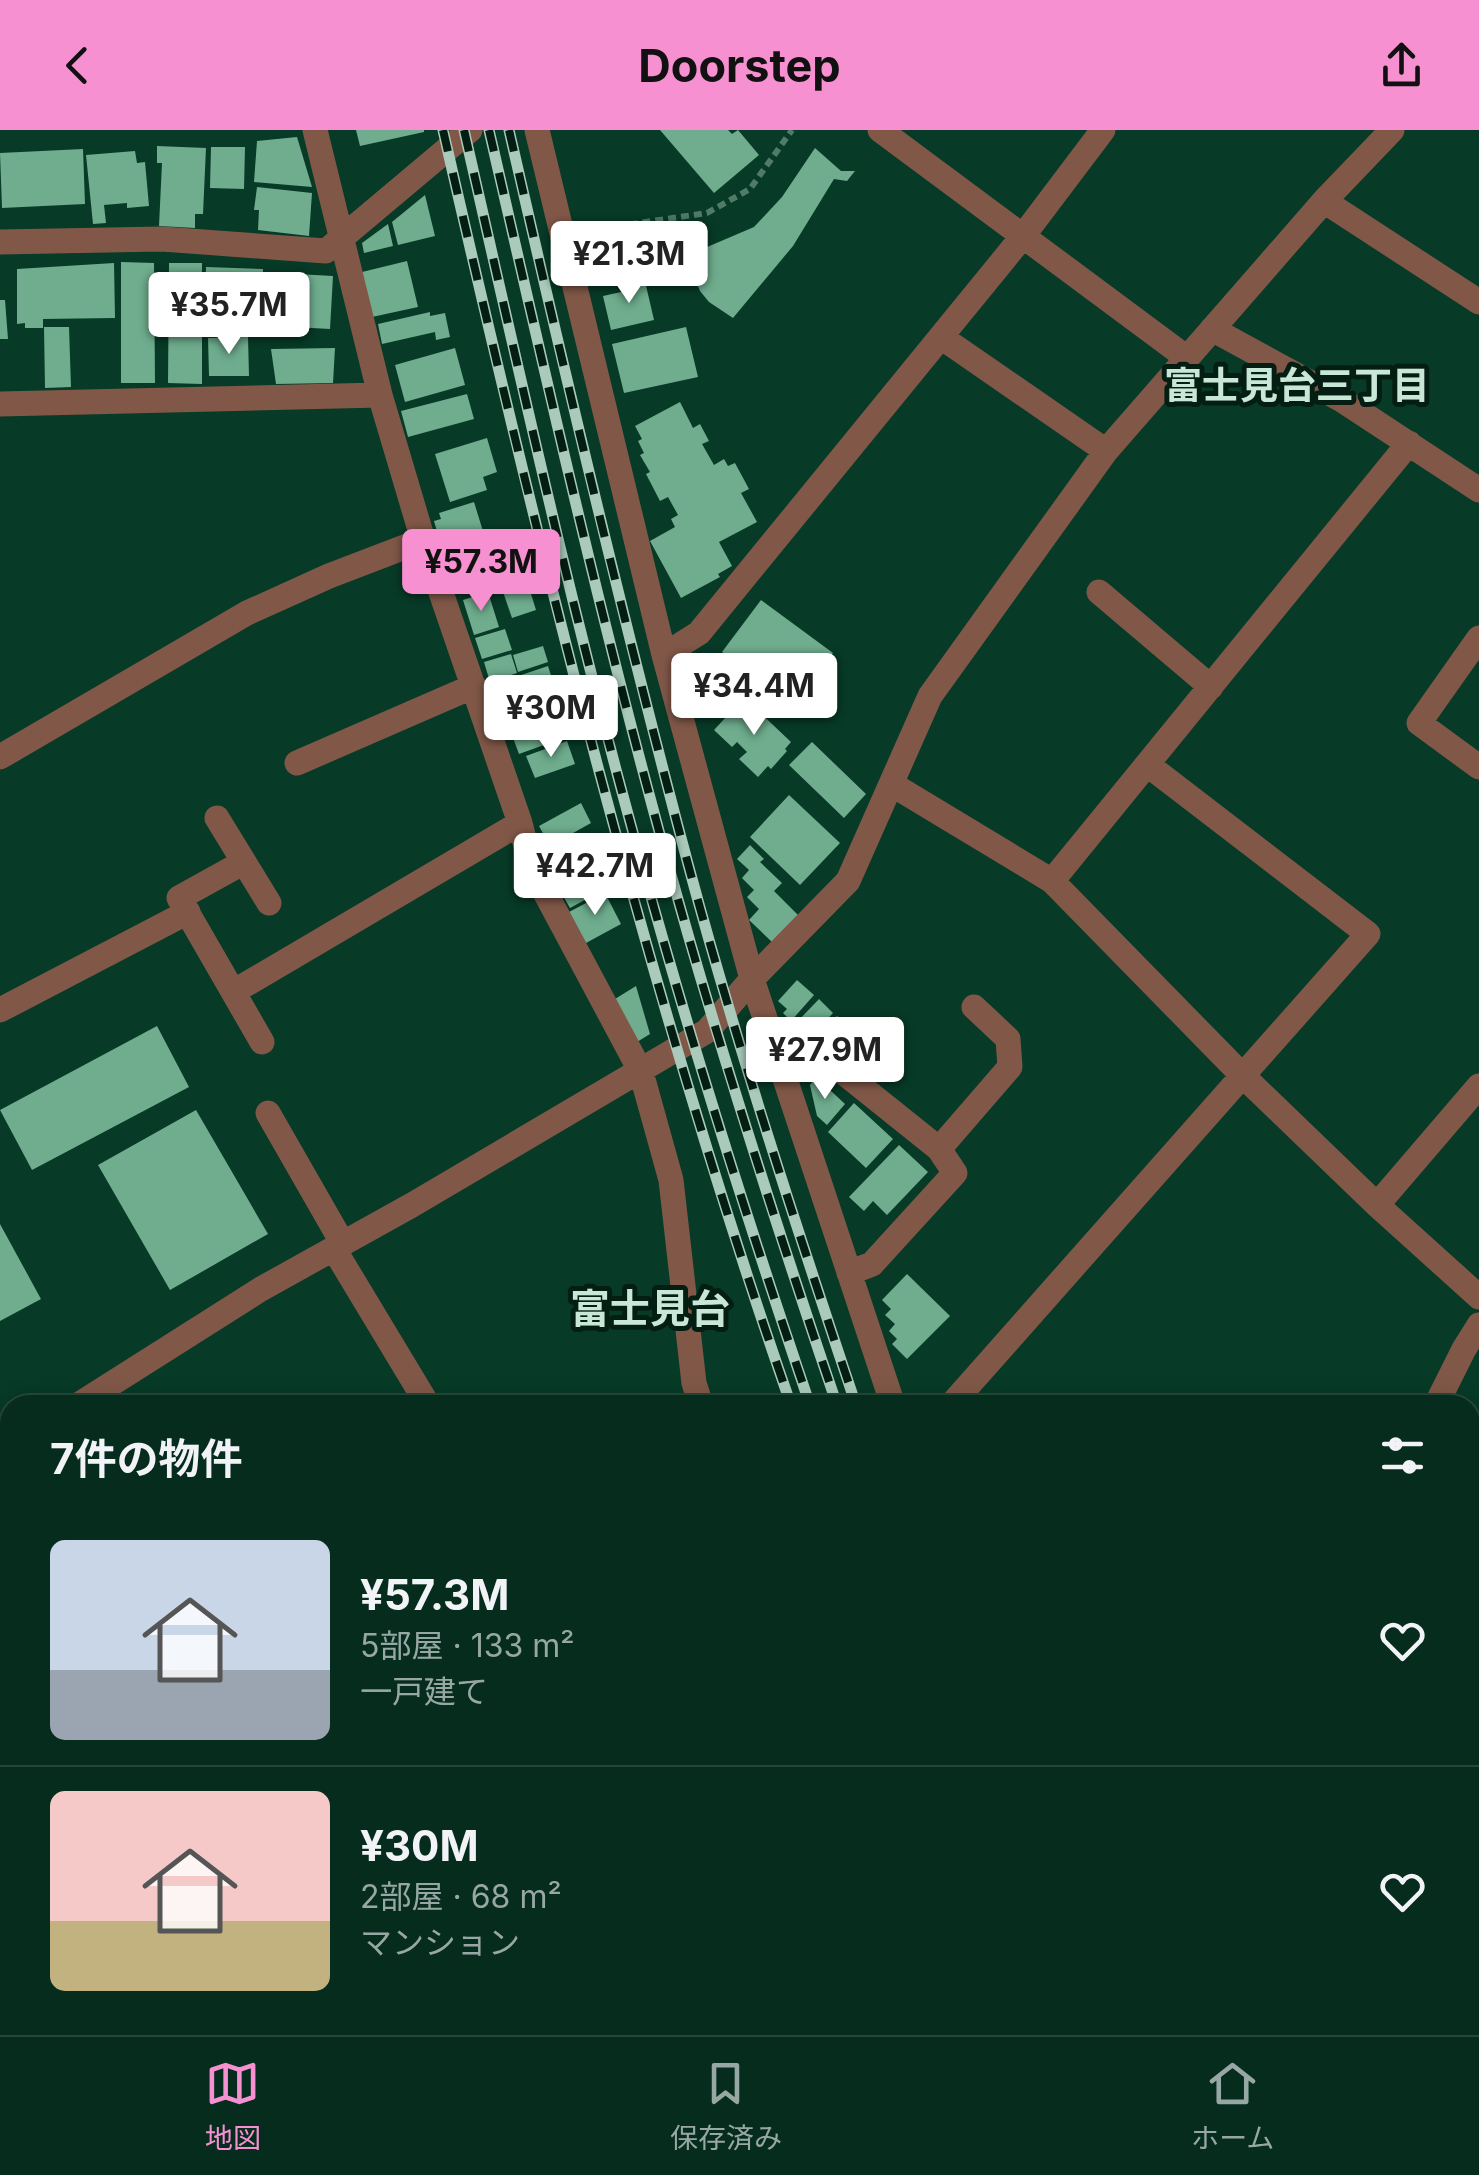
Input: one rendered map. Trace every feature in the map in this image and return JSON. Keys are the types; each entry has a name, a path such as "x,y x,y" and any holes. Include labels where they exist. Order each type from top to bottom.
{"street":[{"path":"315,130 380,395 423,540 520,822 531,866 641,1072 671,1180 698,1395"},
{"path":"0,242 162,239 326,251 470,130"},
{"path":"537,130 664,656 752,980 890,1395"},
{"path":"664,656 699,633 1023,236 1102,130"},
{"path":"94,1395 261,1290 707,1032 848,881 930,696 1106,450 1324,201 1392,130"},
{"path":"883,131 1187,358"},
{"path":"1324,201 1479,302"},
{"path":"1212,329 1342,400 1479,490"},
{"path":"941,337 1106,450"},
{"path":"0,404 380,395"},
{"path":"1052,881 1409,443"},
{"path":"0,756 247,613 423,540"},
{"path":"1099,592 1211,687"},
{"path":"1479,638 1419,722 1479,767"},
{"path":"297,763 474,686"},
{"path":"961,1395 1368,934 1148,765"},
{"path":"893,785 1052,881 1242,1075 1479,1298"},
{"path":"217,818 269,903"},
{"path":"233,992 520,822"},
{"path":"244,862 179,898 262,1042"},
{"path":"0,1010 188,912"},
{"path":"938,1150 1010,1067 1008,1039 974,1008"},
{"path":"778,1052 818,1052 938,1150 956,1173 872,1264 849,1273"},
{"path":"1377,1205 1479,1086"},
{"path":"268,1113 412,1395"},
{"path":"1441,1395 1479,1325"}],"path":[{"path":"582,232 707,213 750,189 792,130"}],"building":[{"path":"356,130 424,130 424,132 360,146"},
{"path":"660,130 728,130 732,134 738,130 759,155 714,193"},
{"path":"297,137 312,187 254,182 257,141"},
{"path":"157,146 206,148 203,214 195,214 195,228 159,226 162,163 157,163"},
{"path":"211,147 245,147 244,189 210,188"},
{"path":"815,148 841,171 855,171 847,181 834,179 793,246 733,318 700,291 686,256 754,227 782,197"},
{"path":"83,149 85,204 2,208 0,153"},
{"path":"135,151 137,163 145,162 149,206 104,205 106,223 93,224 86,155"},
{"path":"257,187 312,193 309,236 258,230 259,210 254,210"},
{"path":"425,195 435,236 398,245 392,222"},
{"path":"388,224 393,246 364,253 362,243"},
{"path":"644,235 652,269 626,275 624,264 599,269 594,247"},
{"path":"407,261 418,307 372,317 362,272"},
{"path":"121,262 154,263 155,383 121,383"},
{"path":"114,263 115,318 43,319 43,328 17,324 17,269"},
{"path":"169,263 202,263 202,384 168,383"},
{"path":"206,267 263,269 263,287 267,287 266,329 204,327"},
{"path":"279,273 333,276 330,329 276,326 278,307 270,306 271,291 279,291"},
{"path":"644,277 654,320 611,330 603,296 630,290 627,281"},
{"path":"0,300 5,300 8,339 0,339"},
{"path":"430,312 430,316 445,313 450,337 436,340 435,332 382,344 378,324"},
{"path":"44,327 69,327 71,387 45,388"},
{"path":"686,327 698,377 624,393 612,344"},
{"path":"248,337 249,376 209,376 208,338"},
{"path":"335,348 333,383 276,384 271,349"},
{"path":"455,348 465,385 405,402 395,365"},
{"path":"467,394 474,419 408,437 401,411"},
{"path":"680,402 693,428 700,424 709,441 702,444 714,465 724,459 728,466 735,463 749,489 741,493 757,522 719,542 732,566 681,598 650,541 675,527 671,519 678,515 668,497 660,501 646,474 650,472 640,455 644,453 638,441 642,439 635,426"},
{"path":"487,438 497,472 483,477 487,490 450,502 435,454"},
{"path":"474,502 486,541 451,552 450,546 442,549 434,521 441,519 439,513"},
{"path":"513,536 524,571 467,589 456,554"},
{"path":"526,578 536,610 512,618 501,586"},
{"path":"488,592 499,627 474,635 463,600"},
{"path":"761,600 833,653 794,705 722,652"},
{"path":"505,629 512,650 482,659 475,638"},
{"path":"543,646 548,662 518,672 513,655"},
{"path":"511,654 517,673 490,682 484,662"},
{"path":"548,666 555,688 502,705 495,684"},
{"path":"750,703 791,742 771,769 768,766 758,777 739,759 747,752 737,742 732,747 714,730 738,704 744,710"},
{"path":"553,706 564,733 554,737 555,741 519,754 509,727 511,721"},
{"path":"567,741 575,764 535,778 526,756"},
{"path":"812,742 866,794 844,818 789,765"},
{"path":"789,795 840,843 800,885 750,837"},
{"path":"581,803 591,823 550,846 539,826"},
{"path":"584,844 594,863 557,884 547,865"},
{"path":"750,845 764,859 760,862 782,883 774,891 798,915 772,942 749,920 759,909 747,897 754,890 742,878 749,870 737,859"},
{"path":"595,867 607,888 570,908 558,887"},
{"path":"605,893 621,924 586,943 569,912"},
{"path":"797,980 814,995 791,1021 783,1013 787,1009 778,1001"},
{"path":"636,986 650,1034 637,1042 615,999"},
{"path":"819,999 833,1013 811,1037 796,1023"},
{"path":"837,1016 852,1030 829,1054 814,1040"},
{"path":"157,1026 189,1087 32,1170 0,1110"},
{"path":"816,1077 845,1104 827,1125 817,1116 810,1085"},
{"path":"854,1103 893,1139 866,1168 828,1132"},
{"path":"196,1110 268,1234 170,1290 98,1165"},
{"path":"899,1145 928,1172 887,1215 873,1201 864,1211 849,1197"},
{"path":"0,1224 41,1299 0,1321"},
{"path":"907,1274 950,1316 907,1359 892,1344 897,1339 889,1331 895,1324 885,1315 891,1309 882,1300"}],"railway":[{"path":"443,130 518,452 599,772 689,1090 788,1395"},
{"path":"464,130 550,506 620,786 704,1077 807,1395"},
{"path":"489,130 598,594 670,871 750,1139 834,1395"},
{"path":"509,130 595,498 688,864 768,1136 853,1395"}],"district":[{"name":"富士見台三丁目","path":"1297,386"},
{"name":"富士見台","path":"650,1309"}]}
